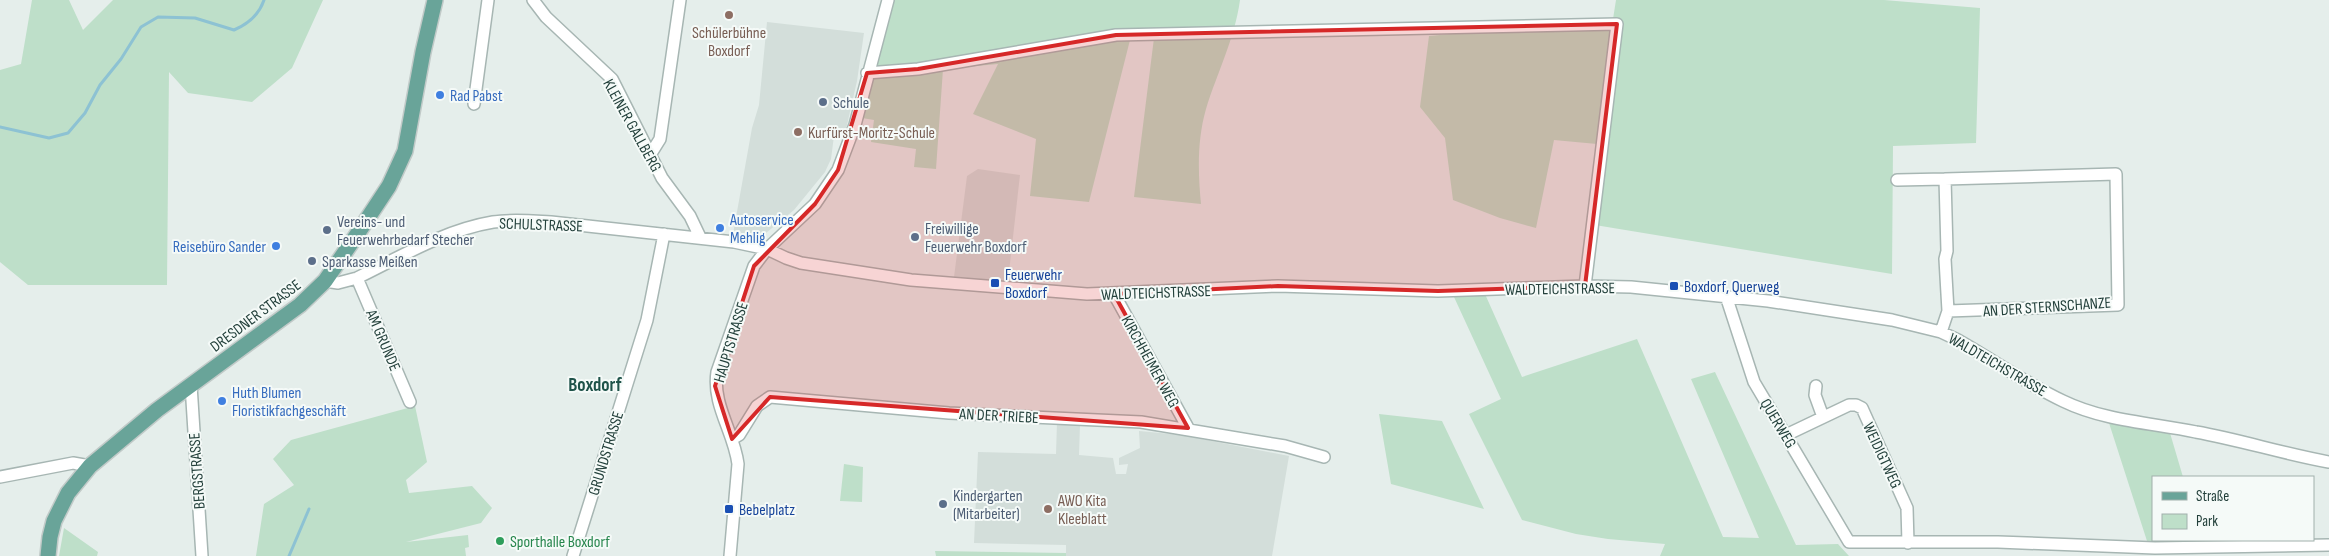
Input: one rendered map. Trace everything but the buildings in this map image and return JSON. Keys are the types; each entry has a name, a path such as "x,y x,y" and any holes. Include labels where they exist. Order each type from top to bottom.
{"main road":[{"name":"DRESDNER STRASSE","path":"48,556 54,521 68,493 90,466 191,385 294,310 325,281 378,204 400,165 408,136 422,52 435,0"}],"street":[{"path":"474,104 488,0"},
{"name":"KLEINER GALLBERG","path":"533,0 546,17 612,79 650,155 675,198 690,216 700,237"},
{"path":"650,155 660,139 680,0"},
{"name":"HAUPTSTRASSE","path":"730,556 738,464 732,439 718,404 715,386 717,372 754,266 767,249 815,204 838,170 855,126 867,73 888,0"},
{"path":"867,73 918,69 1116,35 1617,24 1585,286"},
{"name":"AN DER STERNSCHANZE","path":"1897,180 2116,174 2118,305 1948,311"},
{"path":"1941,332 1948,311 1945,259 1947,251 1945,179"},
{"name":"SCHULSTRASSE","path":"325,281 338,283 357,278 466,228 494,222 551,222 700,237 767,249"},
{"name":"GRUNDSTRASSE","path":"573,556 646,320 664,234"},
{"name":"WALDTEICHSTRASSE","path":"767,249 786,258 801,262 911,280 1087,294 1278,286 1438,292 1585,286 1631,287 1726,296 1892,320 1941,332 2062,401 2083,409 2111,417 2195,432 2329,462"},
{"name":"AM GRUNDE","path":"357,278 410,402"},
{"name":"KIRCHHEIMER WEG","path":"1114,294 1185,428"},
{"name":"QUERWEG","path":"1726,296 1754,382 1849,542 1908,543"},
{"name":"BERGSTRASSE","path":"191,385 202,556"},
{"path":"1816,386 1815,395 1823,417"},
{"name":"AN DER TRIEBE","path":"732,439 739,435 758,406 770,397 949,413 1141,422 1285,446 1324,457"},
{"name":"WEIDIGTWEG","path":"1786,435 1849,405 1856,405 1862,408 1908,508 1908,543"},
{"path":"0,476 73,463 90,466"},
{"path":"1908,543 1998,542 2155,548 2329,545"}],"highlighted area":[{"path":"1617,24 1585,286 1438,291 1278,286 1114,294 1188,428 770,397 732,439 715,386 754,266 815,204 838,170 867,73 918,69 1116,35"}],"shaded area":[{"name":"Kurfürst-Moritz-Schule","path":"767,22 864,33 857,81 844,138 834,136 831,159 825,172 794,210 766,233 756,238 733,234 752,128 759,105"},
{"path":"978,169 1020,175 1008,281 954,277 967,176"},
{"path":"1057,422 1080,425 1079,455 1113,458 1116,474 1126,474 1128,464 1119,465 1119,458 1140,448 1139,431 1181,435 1289,456 1272,556 1066,556 1066,545 974,543 978,452 1056,454"}],"green space":[{"path":"32,0 69,0 83,30 113,0 323,0 292,68 252,102 188,93 169,72 167,285 28,285 0,262 0,70 21,64"},
{"path":"893,0 1240,0 1230,42 1203,121 1199,157 1201,204 1134,197 1154,38 1130,40 1089,202 1030,196 1036,139 973,114 998,64 943,69 936,169 914,167 916,149 871,142 874,120 862,118"},
{"path":"1616,0 1884,0 1980,8 1976,143 1893,146 1892,274 1595,225 1597,144 1554,140 1536,228 1500,218 1453,200 1445,138 1420,107 1429,36 1613,19"},
{"path":"1485,294 1522,377 1637,339 1723,537 1759,538 1691,379 1715,372 1796,545 1838,544 1849,556 1660,556 1665,544 1576,534 1522,520 1469,414 1501,399 1454,297"},
{"path":"415,406 427,462 406,480 409,493 472,486 492,508 481,523 406,542 468,535 469,547 465,548 466,556 256,556 264,504 294,485 273,459 291,440"},
{"path":"1379,414 1442,421 1484,509 1391,484"},
{"path":"2109,423 2170,433 2183,476 2152,476 2152,541 2203,542 2147,541"},
{"path":"844,464 863,467 862,502 840,501"},
{"path":"64,528 98,552 97,556 59,556"},
{"path":"935,551 1066,553 1066,556 936,556"}],"waterway":[{"path":"0,127 49,138 68,133 85,113 100,85 121,59 141,27 158,17 195,18 234,30 252,18 264,0"},
{"path":"289,556 309,509"}],"place":[{"name":"Schülerbühne Boxdorf","path":"729,15"},
{"name":"Rad Pabst","path":"440,95"},
{"name":"Schule","path":"823,102"},
{"name":"Kurfürst-Moritz-Schule","path":"798,132"},
{"name":"Autoservice Mehlig","path":"720,228"},
{"name":"Vereins- und Feuerwehrbedarf Stecher","path":"327,230"},
{"name":"Freiwillige Feuerwehr Boxdorf","path":"915,237"},
{"name":"Reisebüro Sander","path":"276,246"},
{"name":"Sparkasse Meißen","path":"312,261"},
{"name":"Feuerwehr Boxdorf","path":"995,283"},
{"name":"Boxdorf, Querweg","path":"1674,286"},
{"name":"Huth Blumen Floristikfachgeschäft","path":"222,401"},
{"name":"Kindergarten (Mitarbeiter)","path":"943,504"},
{"name":"Bebelplatz","path":"729,509"},
{"name":"AWO Kita Kleeblatt","path":"1048,509"},
{"name":"Sporthalle Boxdorf","path":"500,541"}],"district":[{"name":"Boxdorf","path":"595,384"}]}
